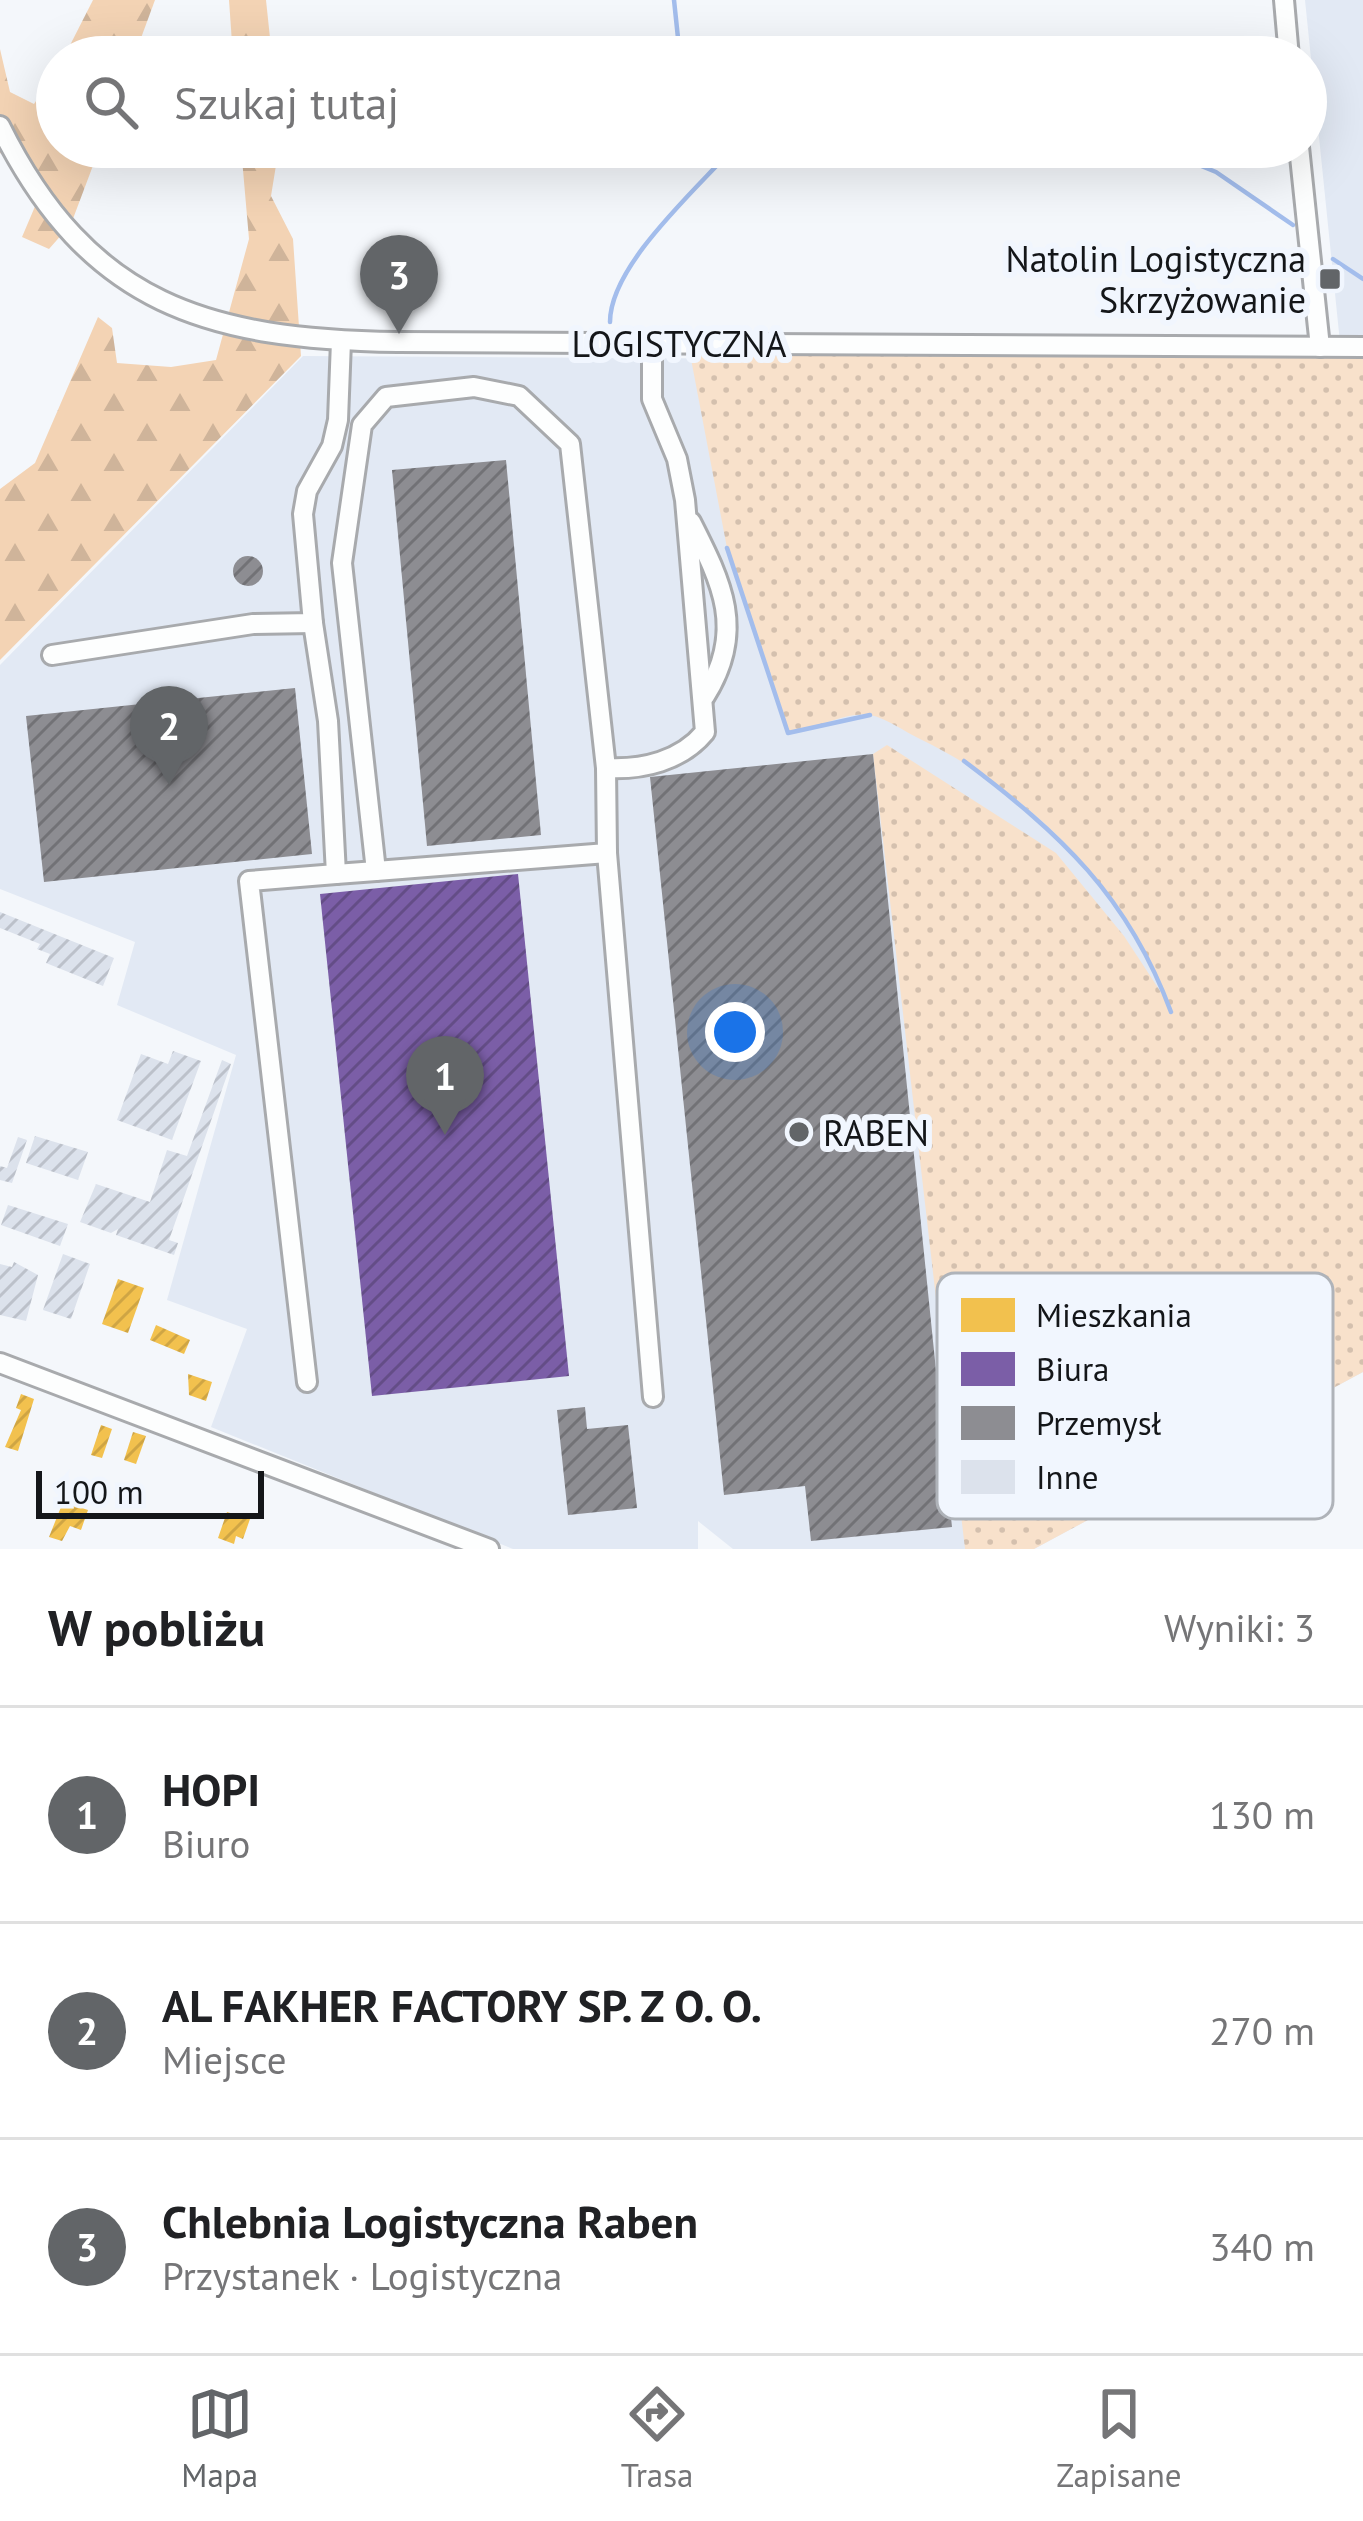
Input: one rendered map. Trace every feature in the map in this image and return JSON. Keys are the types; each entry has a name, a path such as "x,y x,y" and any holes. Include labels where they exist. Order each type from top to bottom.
{"street":[{"path":"1284,0 1287,36"},
{"name":"LOGISTYCZNA","path":"0,126 40,199 95,257 171,306 262,334 341,341 1363,347"},
{"path":"1301,168 1320,347"},
{"path":"336,874 328,721 303,514 307,491 338,420 341,341"},
{"path":"606,768 654,763 688,752 705,732 685,500 677,460 652,399 652,343"},
{"path":"376,871 342,563 362,425 386,397 474,387 519,396 570,444 606,768 607,853 653,1397"},
{"path":"685,500 719,574 726,632 724,656 705,696"},
{"path":"52,655 253,624 313,623"},
{"path":"308,1382 249,881 607,853"},
{"path":"0,1363 489,1549"}],"shaded area":[{"path":"1305,0 1363,0 1363,1372 1333,1388 1333,1273 937,1273 937,1519 1090,1519 1034,1549 733,1549 698,1521 698,1549 513,1549 211,1427 247,1329 167,1300 236,1055 117,1005 135,942 0,889 0,665 303,356 1342,362 1322,168 1327,168 1327,36 1309,36"},
{"path":"708,344 1363,347 1363,1372 1333,1388 1333,1273 937,1273 937,1307 873,754 887,745 1056,853 1124,936 1168,1003 1127,920 1100,883 1036,816 1000,787 961,761 870,715 788,733 727,548 691,359"},
{"path":"962,1519 1090,1519 1034,1549 965,1549"}],"green space":[{"path":"93,0 155,0 142,36 75,36"},
{"path":"229,0 266,0 270,36 232,36"},
{"path":"0,49 10,92 36,101 36,168 92,168 71,224 49,249 22,237 42,190 30,169 0,153"},
{"path":"243,168 276,168 271,196 293,239 301,356 0,660 0,489 35,463 98,317 112,328 117,363 171,367 216,360 249,239"}],"building: Mieszkania":[{"path":"118,1279 144,1288 128,1333 102,1324"},
{"path":"156,1325 190,1340 184,1354 150,1340"},
{"path":"188,1374 212,1382 206,1401 189,1395"},
{"path":"21,1394 34,1399 18,1451 5,1447 21,1410 16,1408"},
{"path":"101,1425 112,1429 102,1458 91,1455"},
{"path":"133,1432 146,1436 136,1464 124,1460"},
{"path":"63,1502 88,1510 81,1530 70,1526 62,1541 49,1537"},
{"path":"227,1512 250,1519 243,1539 236,1536 234,1544 218,1538"}],"building: Biura":[{"path":"518,874 569,1376 372,1396 320,894"}],"building: Przemysł":[{"path":"506,460 541,835 427,846 392,470"},
{"path":"248,556 263,571 248,586 233,571"},
{"path":"295,688 312,854 44,882 26,716"},
{"name":"RABEN","path":"873,754 937,1380 937,1519 951,1519 952,1527 811,1541 805,1486 724,1495 650,777"},
{"path":"585,1407 587,1429 628,1425 637,1508 568,1515 557,1410"}],"building: Inne":[{"path":"0,912 114,958 103,986 46,963 50,954 37,949 40,944 0,928"},
{"path":"173,1051 201,1061 172,1140 117,1120 141,1054 168,1064"},
{"path":"222,1060 231,1064 169,1240 178,1243 174,1255 116,1235 118,1229 111,1233 80,1222 96,1184 150,1202 167,1150 187,1156"},
{"path":"35,1136 88,1152 78,1180 26,1163"},
{"path":"18,1137 27,1140 12,1183 0,1180 0,1166 7,1168"},
{"path":"8,1205 68,1224 60,1246 1,1225"},
{"path":"63,1254 90,1264 71,1319 43,1310"},
{"path":"14,1262 38,1275 26,1321 0,1315 0,1264 12,1267"}],"waterway":[{"path":"674,0 678,36"},
{"path":"610,322 614,300 639,253 714,168"},
{"path":"1206,168 1293,225"},
{"path":"1333,259 1363,279"},
{"path":"727,548 788,733 870,715"},
{"path":"964,761 1031,815 1088,870 1134,934 1171,1012"}],"place":[{"name":"Natolin Logistyczna Skrzyżowanie","path":"1330,279"},
{"name":"Chlebnia Logistyczna Raben","path":"399,334"},
{"name":"AL FAKHER FACTORY SP. Z O. O.","path":"169,785"},
{"name":"RABEN","path":"799,1132"},
{"name":"HOPI","path":"445,1135"}]}
